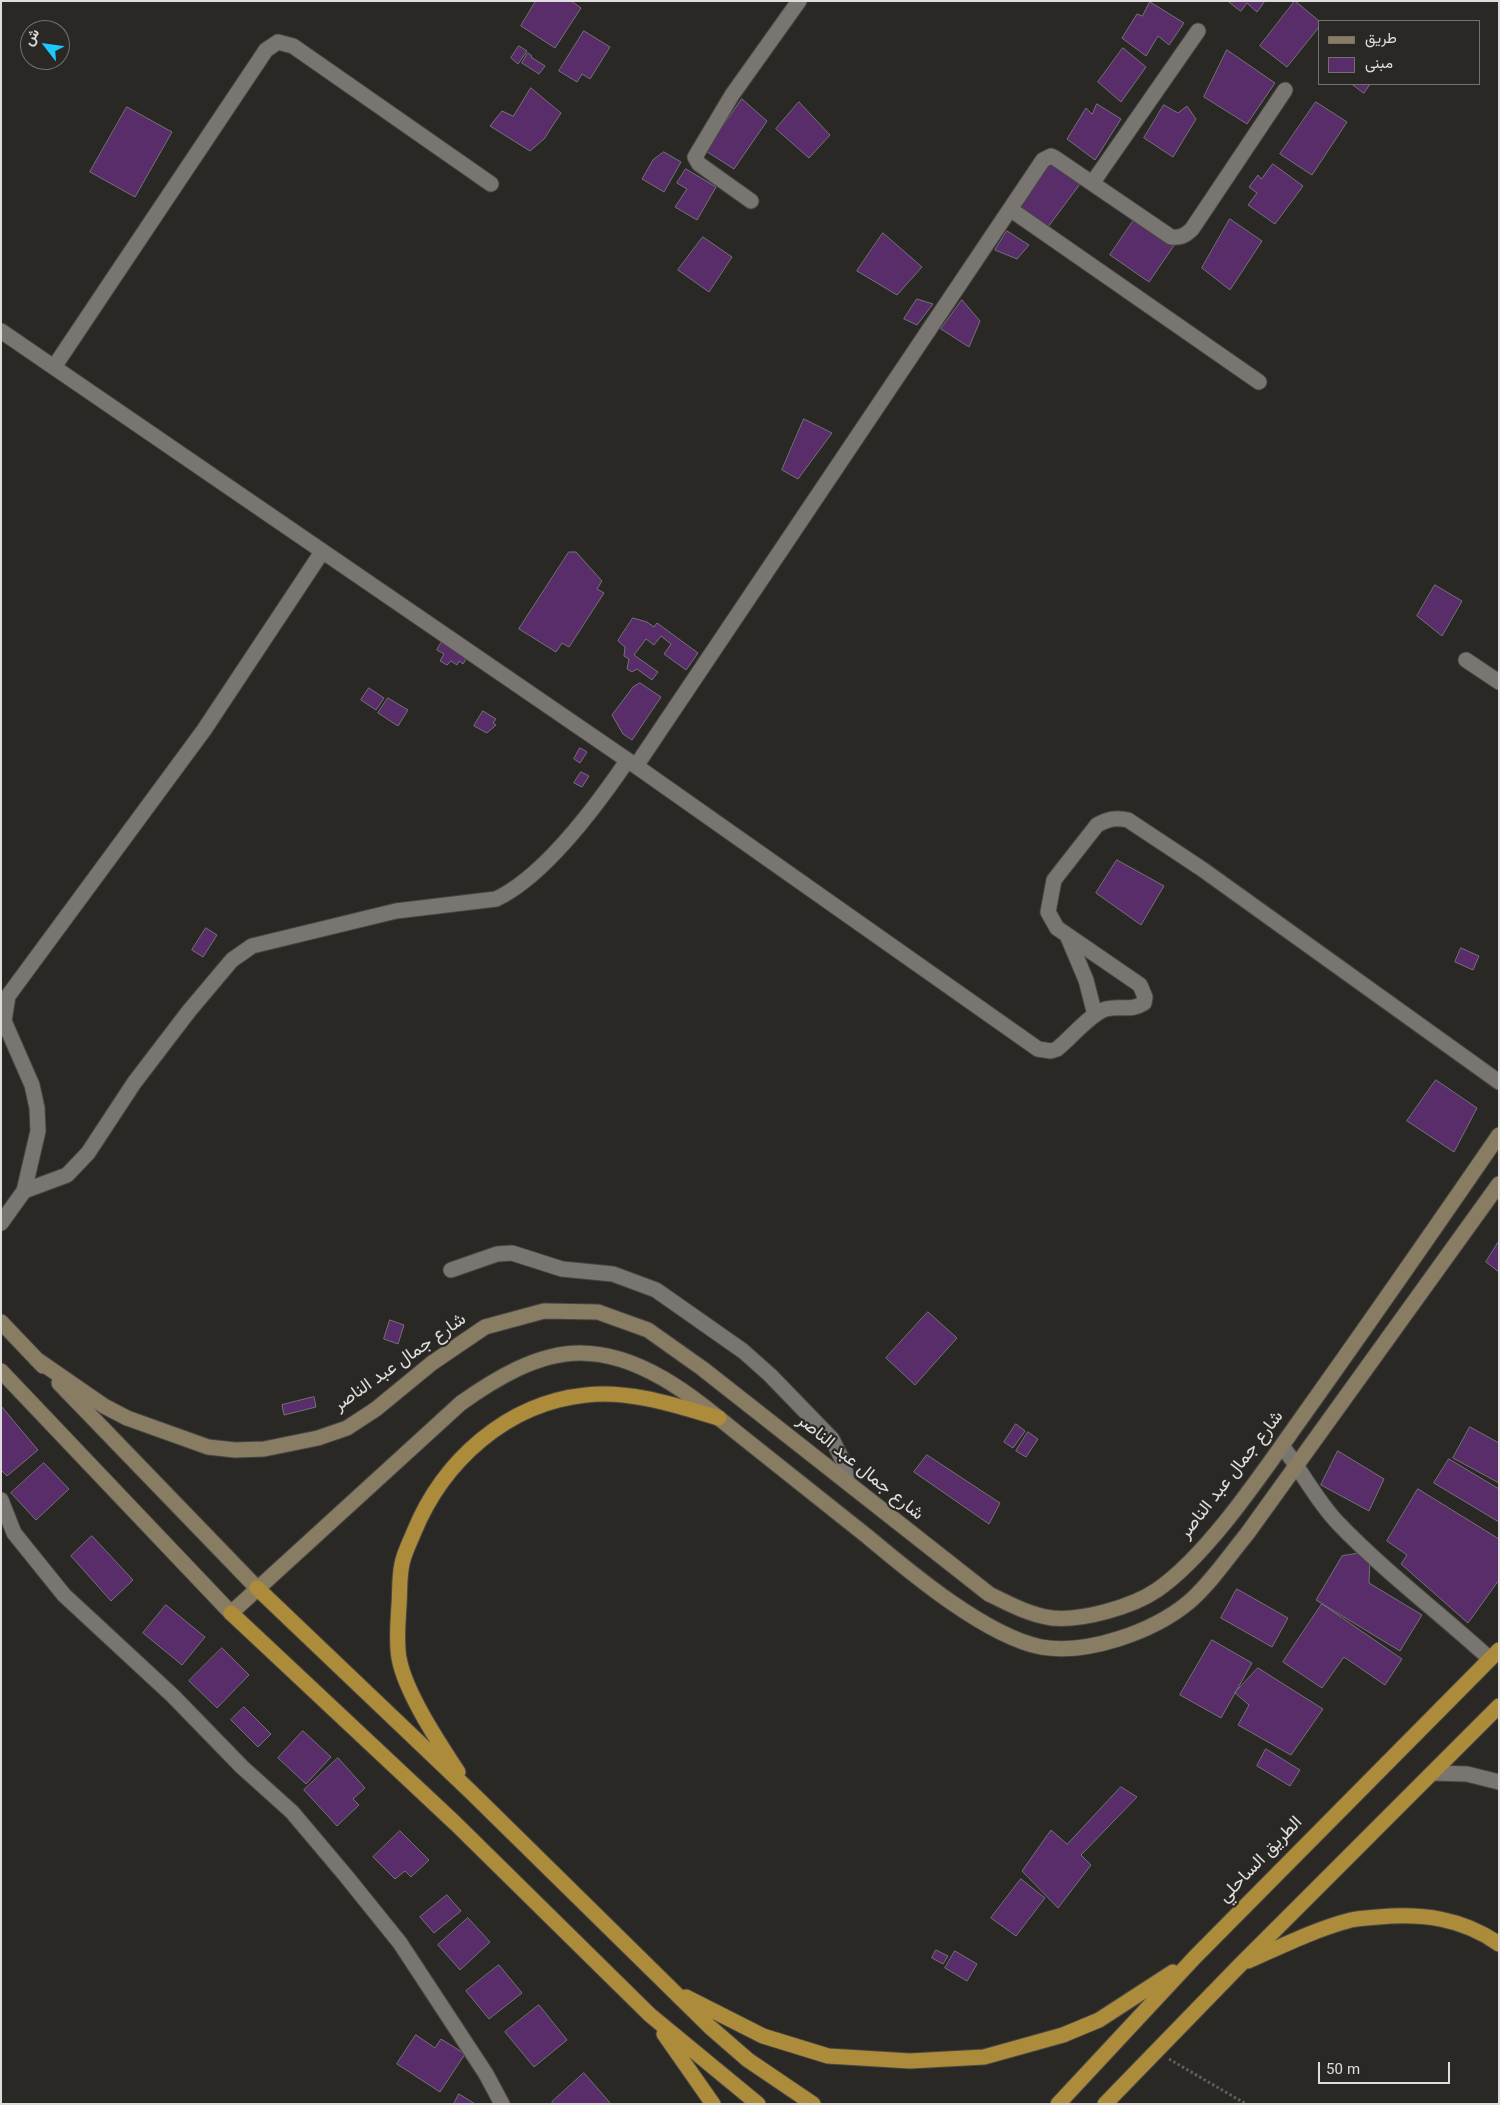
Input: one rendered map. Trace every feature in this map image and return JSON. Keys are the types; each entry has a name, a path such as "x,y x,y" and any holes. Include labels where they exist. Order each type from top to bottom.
{"highway":[{"path":"471,1792 410,1689 399,1659 397,1627 402,1563 424,1508 444,1477 469,1450 495,1428 556,1401 586,1395 620,1396 660,1401 719,1418"},
{"path":"257,1588 471,1792 670,1990 731,2046 813,2104"},
{"path":"231,1613 456,1824 650,2015 758,2104"},
{"name":"الطريق الساحلي","path":"1058,2104 1195,1957 1494,1654"},
{"path":"1105,2104 1240,1965 1499,1706"},
{"path":"1240,1965 1311,1934 1353,1919 1396,1916 1435,1917 1455,1922 1485,1934 1499,1944"},
{"path":"670,1990 764,2036 828,2056 910,2061 928,2060 984,2056 1063,2035 1099,2020 1195,1957"},
{"path":"650,2015 713,2104"}],"main road":[{"name":"شارع جمال عبد الناصر","path":"36,1359 104,1406 126,1418 208,1447 235,1450 264,1449 318,1438 346,1428 376,1410 432,1363 485,1327 544,1311 598,1312 648,1330 703,1369 989,1594 1017,1609 1053,1618 1082,1616 1118,1608 1156,1591 1191,1561 1282,1446 1401,1279 1499,1135"},
{"path":"1,1371 231,1613 461,1403 490,1383 517,1369 550,1358 572,1354 602,1356 637,1365 657,1375 719,1418 922,1582 970,1614 1012,1638 1041,1647 1076,1649 1117,1639 1161,1621 1189,1602 1241,1541 1499,1184"},
{"path":"1,1322 257,1588"}],"street":[{"path":"750,202 699,164 695,157 732,95 799,1"},
{"path":"1093,182 1198,31"},
{"path":"54,367 266,50 278,42 293,46 492,184"},
{"path":"1,1223 17,1198 24,1191 67,1175 75,1168 88,1153 152,1058 232,960 252,946 318,928 396,911 496,899 508,894 551,856 632,764 1047,157 1055,158 1093,182 1171,236 1186,235 1285,90"},
{"path":"1010,209 1259,382"},
{"path":"1,332 632,764 1038,1049 1051,1051 1057,1049 1095,1015 1106,1009 1128,1010 1144,1004 1143,990 1136,981 1067,935 1053,924 1048,912 1050,890 1054,880 1098,825 1113,819 1128,820 1202,869 1499,1082"},
{"path":"24,1191 38,1131 37,1108 32,1085 4,1021 8,996 204,730 322,552"},
{"path":"1466,660 1499,682"},
{"path":"1067,935 1090,991 1095,1015"},
{"path":"452,1270 498,1254 512,1253 562,1269 613,1274 656,1290 743,1352 770,1374 832,1439 844,1463 847,1482"},
{"path":"1282,1446 1337,1522 1391,1573 1494,1654"},
{"path":"1,1500 14,1533 64,1595 173,1696 242,1767 292,1812 346,1876 400,1943 486,2074 502,2104"},
{"path":"1433,1773 1467,1774 1499,1782"}],"path":[{"path":"1156,2051 1246,2104"}],"building":[{"path":"536,1 571,1 581,8 555,48 521,26"},
{"path":"1228,1 1265,1 1257,12 1247,3 1241,11"},
{"path":"1295,1 1318,20 1318,28 1287,67 1260,46"},
{"path":"1150,2 1184,23 1169,45 1158,36 1146,56 1122,38 1137,14 1142,16"},
{"path":"584,31 610,47 590,79 582,74 577,82 559,71"},
{"path":"519,46 527,51 518,64 511,58"},
{"path":"1123,48 1146,67 1121,102 1098,82"},
{"path":"1227,50 1275,83 1247,124 1204,97"},
{"path":"528,53 545,66 539,74 522,63"},
{"path":"1353,85 1369,85 1364,93"},
{"path":"531,88 561,113 544,139 530,151 490,126 502,111 513,116"},
{"path":"742,99 767,121 734,169 706,151"},
{"path":"799,102 830,135 809,158 776,129"},
{"path":"1316,102 1347,122 1312,175 1280,154"},
{"path":"1097,104 1121,119 1095,160 1067,139 1086,108 1092,114"},
{"path":"1164,105 1178,113 1187,106 1196,119 1173,157 1144,138"},
{"path":"127,107 172,132 135,197 90,172"},
{"path":"664,152 681,162 664,192 642,179 653,160"},
{"path":"1050,161 1080,184 1048,227 1018,205"},
{"path":"1273,164 1303,186 1275,224 1248,205 1257,193 1249,187 1258,175 1261,179"},
{"path":"686,169 716,187 697,220 675,207 687,189 677,183"},
{"path":"1136,217 1175,244 1149,282 1110,255"},
{"path":"1230,219 1262,241 1230,290 1202,268"},
{"path":"1007,231 1029,245 1017,259 995,250"},
{"path":"883,233 922,267 897,295 857,271"},
{"path":"703,237 732,257 709,292 678,270"},
{"path":"917,299 933,304 917,325 904,319"},
{"path":"962,300 980,321 969,347 941,329"},
{"path":"804,419 832,433 798,479 782,470"},
{"path":"569,552 576,552 602,581 597,589 604,593 569,647 562,643 556,652 519,629"},
{"path":"1435,585 1462,601 1442,636 1417,616"},
{"path":"633,618 647,622 654,627 657,623 698,653 686,670 664,654 671,644 661,636 654,645 646,639 634,655 658,672 652,680 637,669 632,672 627,669 629,659 624,656 625,647 618,641"},
{"path":"444,638 469,654 463,664 459,661 457,665 451,661 447,665 440,661 444,654 437,650"},
{"path":"640,683 661,697 632,740 623,734 612,715 633,687"},
{"path":"369,688 384,698 376,710 361,700"},
{"path":"388,698 408,710 398,726 378,713"},
{"path":"483,711 496,719 493,723 496,725 487,733 474,726"},
{"path":"580,748 587,752 580,763 574,759"},
{"path":"581,772 589,776 582,787 574,783"},
{"path":"1117,860 1164,886 1141,925 1096,893"},
{"path":"206,928 217,935 203,957 192,950"},
{"path":"1461,948 1479,956 1473,970 1455,962"},
{"path":"1436,1080 1477,1108 1454,1152 1407,1121"},
{"path":"1499,1241 1499,1272 1486,1262"},
{"path":"928,1312 957,1338 915,1385 886,1358"},
{"path":"390,1320 404,1325 398,1344 384,1339"},
{"path":"314,1397 316,1407 284,1415 282,1405"},
{"path":"1,1406 38,1450 7,1476 1,1470"},
{"path":"1016,1424 1025,1431 1013,1448 1004,1442"},
{"path":"1470,1427 1499,1443 1499,1483 1453,1458"},
{"path":"1028,1432 1038,1439 1026,1457 1016,1451"},
{"path":"1338,1451 1384,1479 1369,1511 1321,1485"},
{"path":"927,1455 1000,1503 989,1524 914,1472"},
{"path":"1449,1459 1499,1489 1499,1522 1434,1483"},
{"path":"44,1463 69,1489 36,1520 11,1493"},
{"path":"1418,1489 1499,1539 1499,1580 1468,1623 1401,1564 1407,1555 1387,1541"},
{"path":"92,1536 133,1580 111,1601 71,1556"},
{"path":"1361,1553 1370,1557 1369,1583 1422,1615 1400,1651 1316,1600 1342,1556"},
{"path":"1237,1589 1288,1618 1272,1647 1221,1618"},
{"path":"1322,1604 1402,1659 1385,1685 1344,1657 1322,1688 1283,1662"},
{"path":"166,1605 205,1637 182,1665 143,1633"},
{"path":"1212,1640 1252,1663 1221,1718 1180,1695"},
{"path":"222,1648 249,1675 217,1708 189,1681"},
{"path":"1258,1668 1323,1709 1291,1755 1238,1725 1249,1705 1235,1693"},
{"path":"244,1707 271,1734 258,1747 231,1720"},
{"path":"303,1731 331,1757 306,1784 278,1758"},
{"path":"1266,1749 1300,1770 1290,1786 1257,1766"},
{"path":"338,1758 365,1788 353,1799 359,1805 337,1826 304,1790"},
{"path":"1121,1787 1137,1797 1081,1855 1091,1865 1058,1908 1022,1871 1051,1830 1067,1844"},
{"path":"400,1831 429,1860 411,1877 405,1871 395,1879 373,1857"},
{"path":"1021,1879 1045,1898 1016,1936 991,1918"},
{"path":"447,1895 461,1911 434,1933 420,1917"},
{"path":"468,1918 490,1942 460,1970 438,1945"},
{"path":"936,1950 948,1956 943,1964 932,1958"},
{"path":"955,1951 977,1964 967,1981 945,1968"},
{"path":"499,1965 522,1993 489,2019 466,1991"},
{"path":"539,2005 567,2040 534,2067 505,2032"},
{"path":"416,2035 435,2048 441,2039 465,2054 440,2092 397,2064"},
{"path":"584,2073 611,2104 553,2104 552,2102"},
{"path":"459,2094 475,2104 454,2104"}]}
